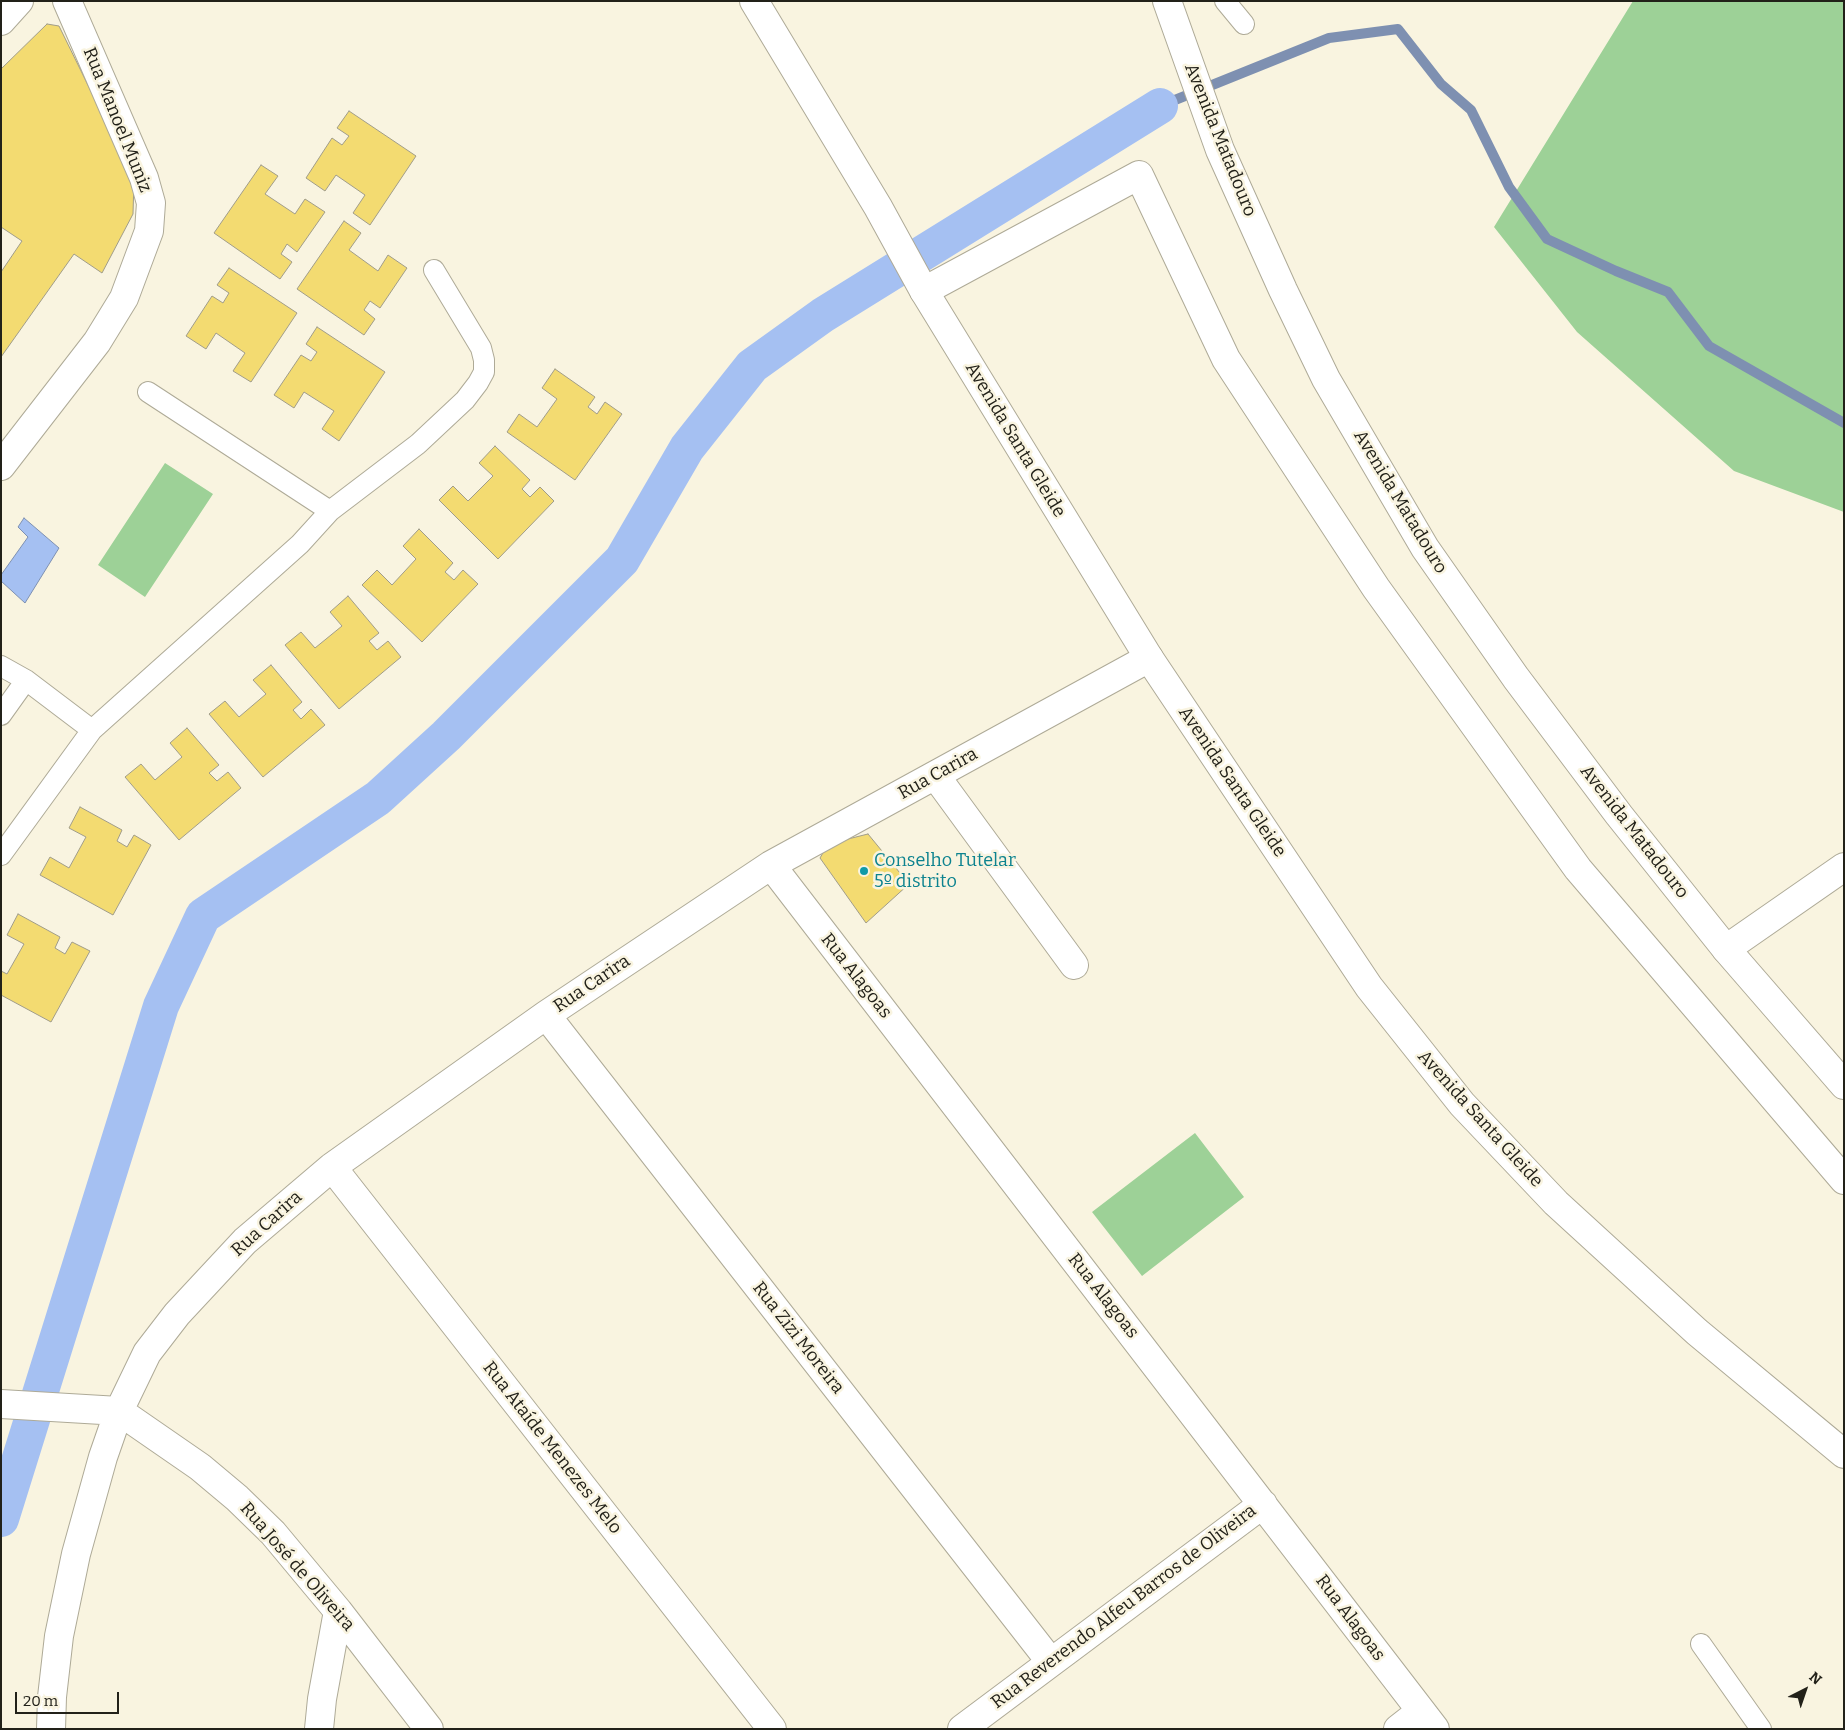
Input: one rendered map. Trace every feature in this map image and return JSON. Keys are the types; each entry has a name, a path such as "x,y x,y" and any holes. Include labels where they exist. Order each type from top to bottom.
{"street":[{"path":"1,20 19,1"},
{"name":"Rua Manoel Muniz","path":"1,466 97,342 124,298 149,231 151,203 144,178 67,1"},
{"name":"Avenida Santa Gleide","path":"754,1 878,207 923,288 1149,658 1369,987 1462,1104 1556,1204 1697,1332 1844,1454"},
{"name":"Avenida Matadouro","path":"1167,1 1220,150 1283,290 1326,379 1425,548 1541,713 1619,815 1726,949 1844,1085"},
{"path":"923,288 1139,174 1226,359 1376,588 1578,869 1844,1180"},
{"name":"Rua Carira","path":"50,1729 59,1636 76,1554 103,1457 119,1410 147,1353 177,1314 246,1241 332,1167 546,1015 771,865 1149,658"},
{"path":"935,775 1074,965"},
{"name":"Rua Alagoas","path":"771,865 1428,1720"},
{"path":"1726,949 1844,867"},
{"name":"Rua Zizi Moreira","path":"546,1015 1050,1661"},
{"name":"Rua Ataíde Menezes Melo","path":"332,1167 772,1729"},
{"path":"6,1404 119,1410"},
{"name":"Rua José de Oliveira","path":"119,1410 200,1467 237,1498 273,1533 338,1611 429,1729"},
{"name":"Rua Reverendo Alfeu Barros de Oliveira","path":"962,1729 1050,1661 1263,1504"},
{"path":"319,1729 322,1699 338,1611"},
{"path":"1398,1729 1428,1720"}],"lane":[{"path":"1225,1 1244,24"},
{"path":"1,855 92,730 300,544 330,511 418,444 478,384 484,372 481,348 434,270"},
{"path":"148,392 330,511"},
{"path":"1,666 26,680 92,730"},
{"path":"1,715 26,680"},
{"path":"1701,1644 1761,1729"}],"green space":[{"path":"1633,1 1844,1 1844,512 1734,471 1577,332 1494,227"},
{"path":"165,463 213,494 145,597 98,565"},
{"path":"1195,1133 1244,1197 1142,1276 1092,1212"}],"water":[{"path":"24,518 59,548 25,603 1,581 1,575 28,537 18,527"}],"building":[{"path":"47,24 59,26 134,179 133,214 102,273 74,254 1,357 1,69"},
{"path":"349,111 416,156 370,225 353,213 365,195 336,175 325,191 306,178 332,138 342,145 349,136 337,128"},
{"path":"261,165 278,176 265,194 295,214 305,199 325,212 297,252 287,244 281,254 292,262 280,279 214,233"},
{"path":"344,221 361,233 349,250 378,271 388,255 407,268 380,308 370,301 364,310 375,319 364,335 297,289"},
{"path":"1,227 22,241 1,272"},
{"path":"229,268 297,313 251,382 233,371 245,353 216,333 206,349 186,336 212,296 223,303 229,293 217,285"},
{"path":"317,327 385,372 339,441 322,429 334,411 304,392 294,408 274,395 301,355 311,361 317,352 306,344"},
{"path":"555,369 595,397 588,407 597,414 605,402 622,414 575,480 507,432 519,414 537,427 557,399 542,388"},
{"path":"495,446 530,480 522,489 530,497 540,487 554,501 498,559 439,500 453,486 468,501 493,476 479,463"},
{"path":"419,529 453,563 445,572 454,580 463,570 478,584 422,642 362,585 377,570 392,585 416,559 403,546"},
{"path":"348,596 379,633 369,641 377,650 388,641 401,657 339,709 285,645 301,632 315,648 342,626 330,612"},
{"path":"271,665 302,702 293,710 301,719 311,709 325,725 263,777 209,714 225,701 239,717 266,694 253,680"},
{"path":"187,728 219,765 209,773 217,781 228,772 241,788 179,840 125,777 141,764 155,780 182,757 170,743"},
{"path":"80,807 122,830 117,841 127,847 134,835 151,845 113,915 40,875 50,857 69,868 86,837 69,828"},
{"name":"Conselho Tutelar 5º distrito","path":"868,834 909,884 866,923 820,858 828,844"},
{"path":"18,914 60,937 55,948 65,954 72,942 90,951 51,1022 1,995 1,971 7,974 24,944 7,935"}],"waterway":[{"path":"1160,106 1329,38 1398,29 1441,84 1471,110 1509,187 1547,239 1616,271 1668,292 1709,346 1844,423"},
{"path":"1,1519 161,1006 203,916 378,798 446,736 622,560 687,448 752,366 823,315 1160,106"}],"place":[{"name":"Conselho Tutelar 5º distrito","path":"864,871"}]}
